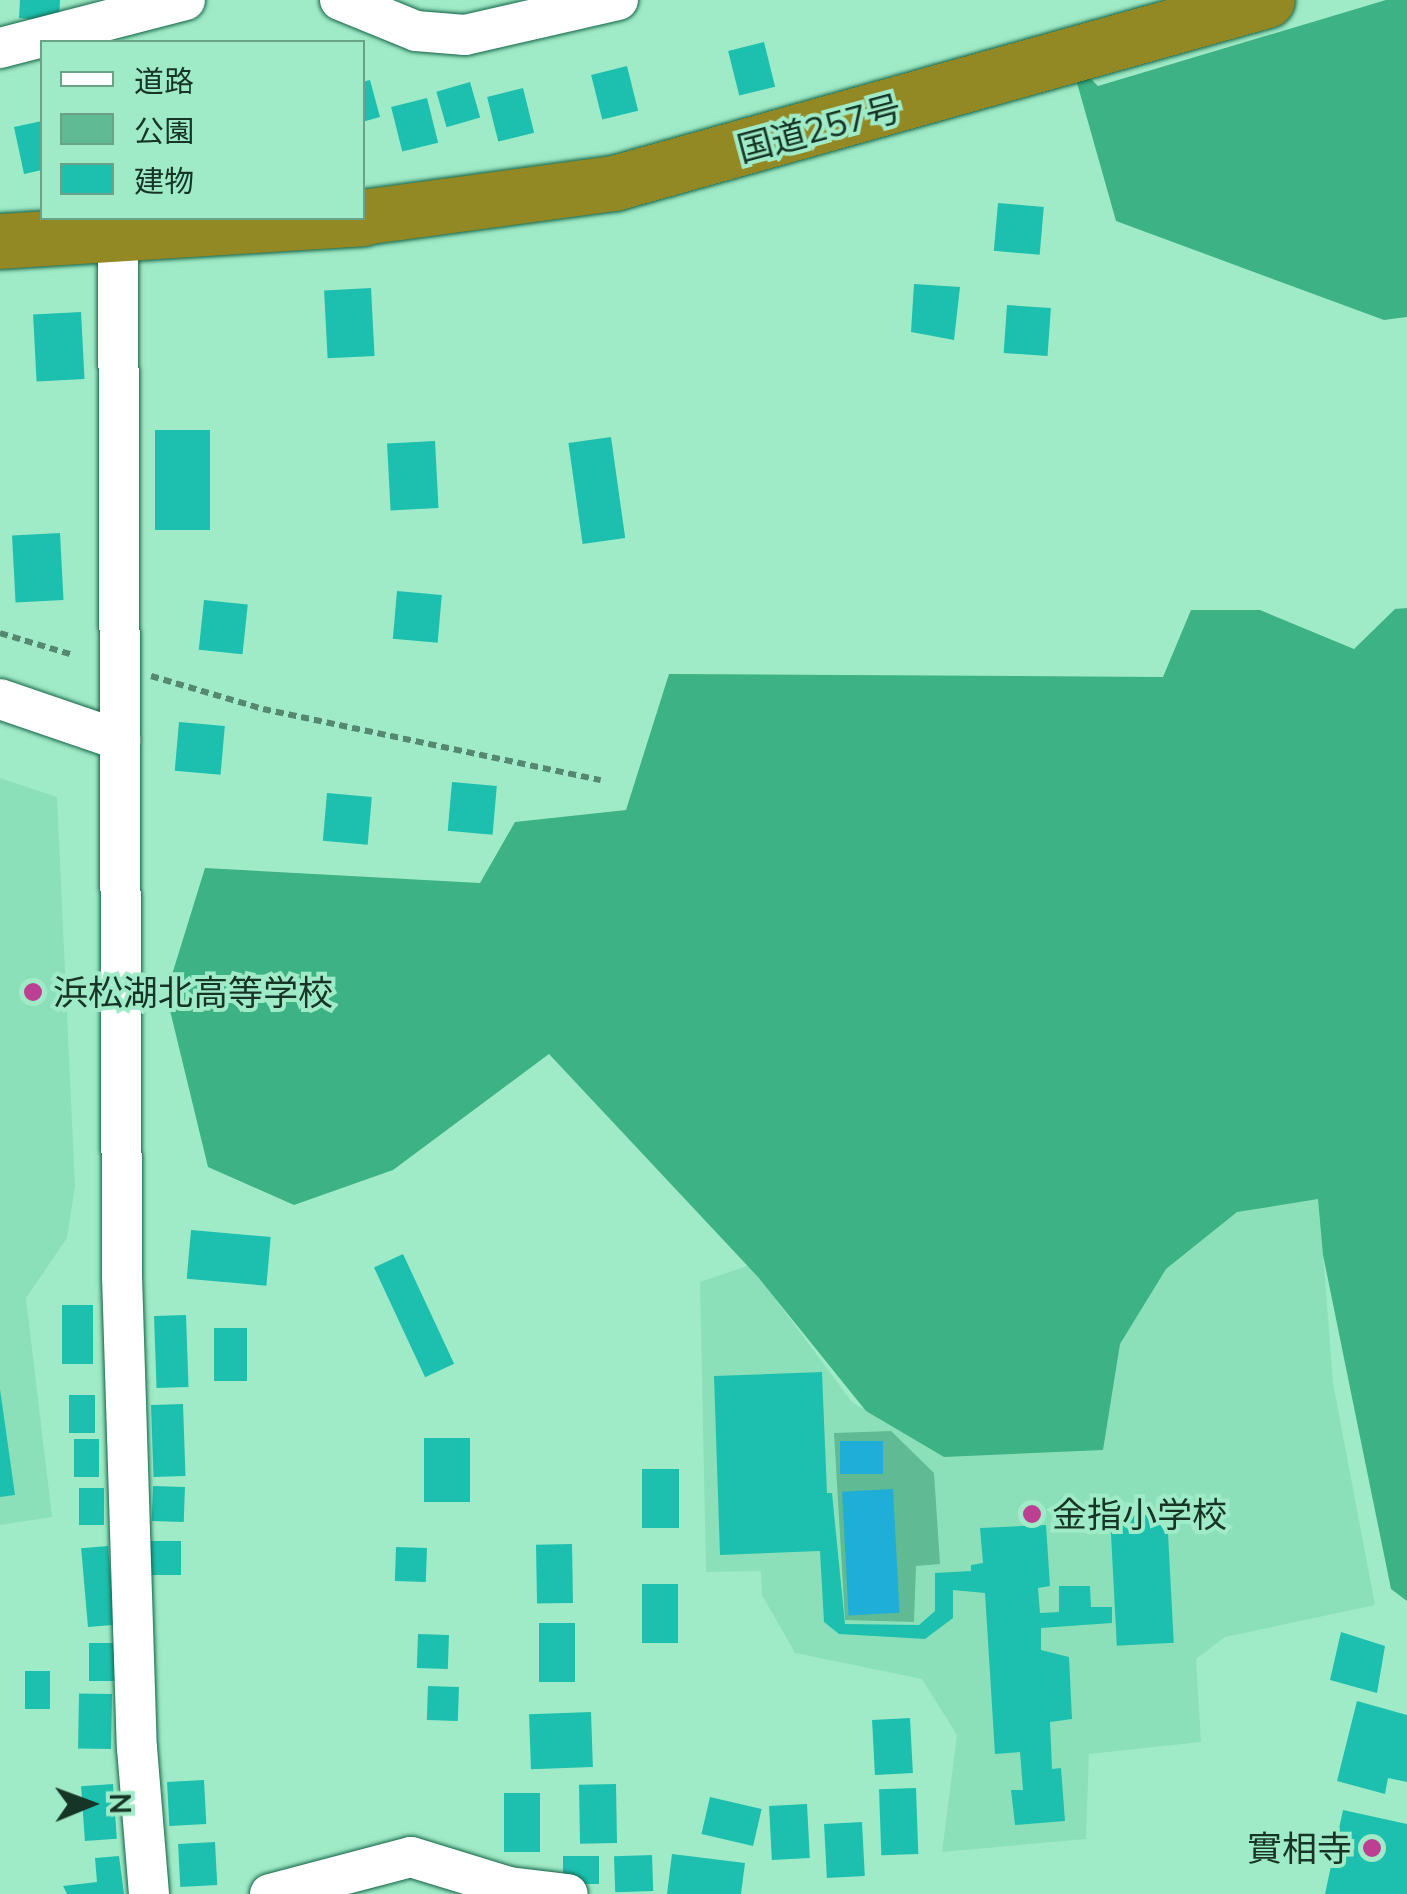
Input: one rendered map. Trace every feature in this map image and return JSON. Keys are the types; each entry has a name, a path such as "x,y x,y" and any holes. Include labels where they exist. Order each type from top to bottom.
{"highway":[{"name":"国道257号","path":"365,218 614,183 1267,0"},
{"name":"国道257号","path":"0,241 335,220"}],"street":[{"path":"0,48 108,8 185,0"},
{"path":"340,0 416,31 465,35 618,0"},
{"path":"118,236 122,1276 137,1748 149,1894"},
{"path":"0,699 120,740"},
{"path":"270,1894 411,1858 509,1887 568,1894"}],"path":[{"path":"0,633 73,655"},
{"path":"150,675 263,708 602,780"}],"shaded area":[{"path":"1386,0 1407,0 1407,317 1384,320 1116,221 1070,58 1098,86"},
{"path":"1407,608 1407,1601 1391,1589 1323,1255 1318,1199 1237,1212 1166,1269 1120,1344 1103,1450 944,1457 866,1411 758,1277 549,1054 393,1170 294,1205 208,1167 166,994 205,868 480,883 515,822 626,810 669,674 1163,677 1191,610 1260,610 1354,649 1395,609"},
{"name":"浜松湖北高等学校","path":"0,778 57,797 75,1186 67,1238 26,1298 52,1517 0,1525"},
{"name":"金指小学校","path":"1319,1199 1333,1383 1375,1605 1225,1637 1196,1659 1201,1742 1089,1754 1086,1839 942,1852 957,1735 922,1679 795,1653 762,1595 761,1571 706,1572 700,1282 750,1265 852,1402 944,1457 1124,1318 1183,1249 1255,1200"}],"green space":[{"path":"891,1431 934,1473 940,1564 916,1566 914,1622 845,1620 834,1433"}],"water":[{"path":"840,1441 883,1441 883,1474 840,1474"},
{"path":"893,1489 899,1613 849,1615 842,1492"}],"building":[{"path":"20,0 60,0 59,22 19,18"},
{"path":"764,42 775,87 739,96 728,51"},
{"path":"627,66 638,111 602,120 591,75"},
{"path":"370,80 380,117 365,121 365,81"},
{"path":"470,82 480,118 447,127 436,92"},
{"path":"523,88 534,133 498,142 487,97"},
{"path":"427,98 438,143 402,152 391,107"},
{"path":"40,121 40,170 24,174 14,127"},
{"path":"998,203 1044,207 1040,255 994,251"},
{"path":"914,284 960,287 954,340 911,332"},
{"path":"371,288 375,356 328,358 324,290"},
{"path":"1007,305 1051,308 1048,356 1004,353"},
{"path":"81,312 85,379 37,381 33,315"},
{"path":"155,430 210,430 210,530 155,530"},
{"path":"611,437 625,538 583,544 568,443"},
{"path":"435,441 439,508 391,510 387,444"},
{"path":"60,533 64,600 16,602 12,536"},
{"path":"397,591 442,595 438,643 393,639"},
{"path":"204,600 248,605 243,654 199,650"},
{"path":"179,722 225,726 221,775 175,771"},
{"path":"452,782 497,786 493,835 448,831"},
{"path":"327,793 372,797 368,845 323,841"},
{"path":"191,1230 271,1237 266,1286 187,1279"},
{"path":"403,1254 454,1364 425,1377 374,1268"},
{"path":"62,1305 93,1305 93,1364 62,1364"},
{"path":"186,1315 189,1387 157,1388 154,1316"},
{"path":"214,1328 247,1328 247,1381 214,1381"},
{"path":"822,1372 827,1493 832,1493 845,1624 919,1625 935,1611 935,1573 971,1571 971,1565 983,1563 980,1528 1046,1525 1050,1586 1038,1588 1040,1613 1059,1612 1059,1586 1090,1586 1091,1607 1112,1607 1112,1623 1041,1628 1041,1650 1069,1657 1072,1719 1050,1722 1052,1769 1061,1768 1065,1821 1015,1825 1011,1790 1023,1790 1020,1752 995,1754 985,1593 953,1590 953,1618 925,1639 839,1634 824,1622 820,1551 720,1555 714,1376"},
{"path":"0,1389 15,1495 0,1497"},
{"path":"69,1395 95,1395 95,1433 69,1433"},
{"path":"183,1404 186,1476 154,1477 151,1405"},
{"path":"424,1438 470,1438 470,1502 424,1502"},
{"path":"74,1439 99,1439 99,1477 74,1477"},
{"path":"642,1469 679,1469 679,1528 642,1528"},
{"path":"153,1486 185,1487 184,1522 152,1521"},
{"path":"79,1488 104,1488 104,1525 79,1525"},
{"path":"1167,1514 1174,1643 1117,1646 1110,1517"},
{"path":"149,1541 181,1541 181,1575 149,1575"},
{"path":"572,1544 573,1603 537,1604 536,1545"},
{"path":"108,1546 115,1625 88,1627 81,1548"},
{"path":"396,1547 427,1548 426,1582 395,1581"},
{"path":"642,1584 678,1584 678,1643 642,1643"},
{"path":"539,1623 575,1623 575,1682 539,1682"},
{"path":"1341,1632 1385,1646 1377,1693 1330,1680"},
{"path":"418,1634 449,1635 448,1669 417,1668"},
{"path":"89,1643 115,1643 115,1681 89,1681"},
{"path":"25,1671 50,1671 50,1709 25,1709"},
{"path":"428,1686 459,1687 458,1721 427,1720"},
{"path":"79,1693 112,1694 111,1749 78,1748"},
{"path":"1357,1701 1407,1715 1407,1782 1388,1778 1385,1794 1337,1781"},
{"path":"591,1712 593,1767 531,1769 529,1714"},
{"path":"910,1718 913,1773 875,1775 872,1720"},
{"path":"204,1780 206,1824 169,1826 167,1782"},
{"path":"113,1784 117,1839 85,1841 81,1786"},
{"path":"616,1784 617,1843 580,1844 579,1785"},
{"path":"916,1788 918,1854 881,1855 879,1789"},
{"path":"504,1793 540,1793 540,1852 504,1852"},
{"path":"710,1797 762,1809 753,1846 701,1834"},
{"path":"807,1804 810,1858 772,1860 769,1806"},
{"path":"1343,1810 1407,1824 1407,1894 1325,1894"},
{"path":"862,1822 865,1876 827,1878 824,1824"},
{"path":"215,1842 217,1885 180,1887 178,1844"},
{"path":"672,1854 745,1863 741,1894 667,1894"},
{"path":"652,1855 653,1891 615,1892 614,1856"},
{"path":"119,1856 124,1894 67,1894 63,1886 97,1882 95,1858"},
{"path":"563,1856 599,1856 599,1884 563,1884"}],"place":[{"name":"浜松湖北高等学校","path":"33,992"},
{"name":"金指小学校","path":"1032,1514"},
{"name":"實相寺","path":"1372,1848"}]}
